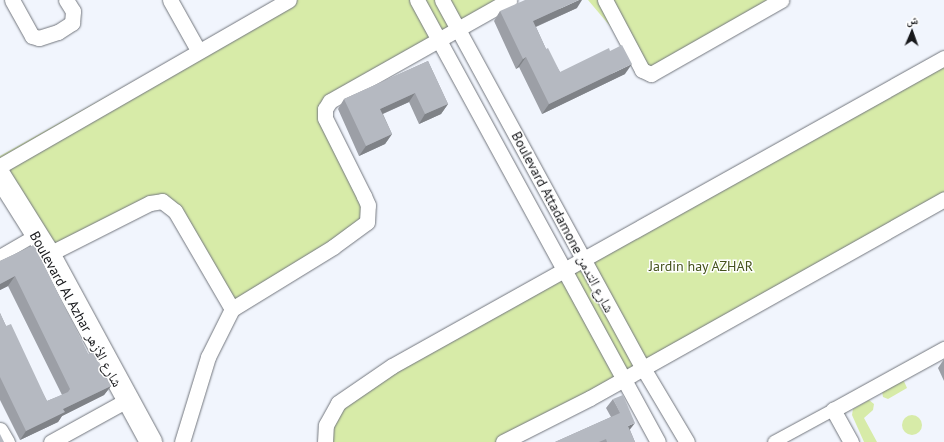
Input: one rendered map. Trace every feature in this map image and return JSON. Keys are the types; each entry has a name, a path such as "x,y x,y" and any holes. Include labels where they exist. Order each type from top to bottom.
{"main road":[{"name":"Boulevard Al Azhar شارع الأزهر","path":"0,176 49,254 151,442"}],"street":[{"path":"12,0 32,36 39,38 58,32 72,23 73,12 66,0"},
{"path":"170,0 198,50"},
{"path":"0,166 198,50 289,0"},
{"name":"Boulevard Attadamone شارع التدمن","path":"417,0 441,40 567,271 658,442"},
{"name":"Boulevard Attadamone شارع التدمن","path":"442,0 586,261 643,368 687,442"},
{"path":"182,442 208,357 232,309 333,247 366,222 368,205 326,121 325,109 330,101 441,40 509,0"},
{"path":"605,0 642,70 651,74 781,0"},
{"path":"325,442 326,425 331,413 347,395 399,362 586,261 944,58"},
{"path":"503,442 624,379 944,199"},
{"path":"49,254 150,203 162,201 175,211 232,309"},
{"path":"0,256 36,235"},
{"path":"774,442 944,349"},
{"path":"51,442 127,400"},
{"path":"833,410 851,442"},
{"path":"0,430 7,442"}],"green space":[{"path":"280,0 514,0 327,102 367,222 232,309 159,195 43,254 0,174 0,156"},
{"path":"588,0 778,0 648,71"},
{"name":"Jardin hay AZHAR","path":"944,59 944,196 508,442 322,442 336,406"},
{"path":"903,379 907,388 888,399 883,397 882,391"},
{"path":"869,400 874,404 873,410 864,418 877,442 864,442 852,415 853,409"},
{"path":"912,415 919,418 922,425 919,432 912,435 905,432 902,425 905,418"}],"building":[{"path":"525,0 579,0 533,21 546,49 548,48 560,72 609,48 610,51 622,45 632,64 549,104 526,57 523,59 500,11"},
{"path":"428,61 448,104 425,114 415,93 380,109 392,134 366,146 344,99"},
{"path":"34,245 88,354 94,352 111,386 63,409 65,412 26,431 0,377 0,313 6,326 11,324 47,401 68,392 70,389 15,276 0,284 0,261"},
{"path":"623,395 635,423 628,426 635,442 607,442 606,439 599,442 555,442 620,413 613,399"},
{"path":"0,434 4,442 0,442"}]}
